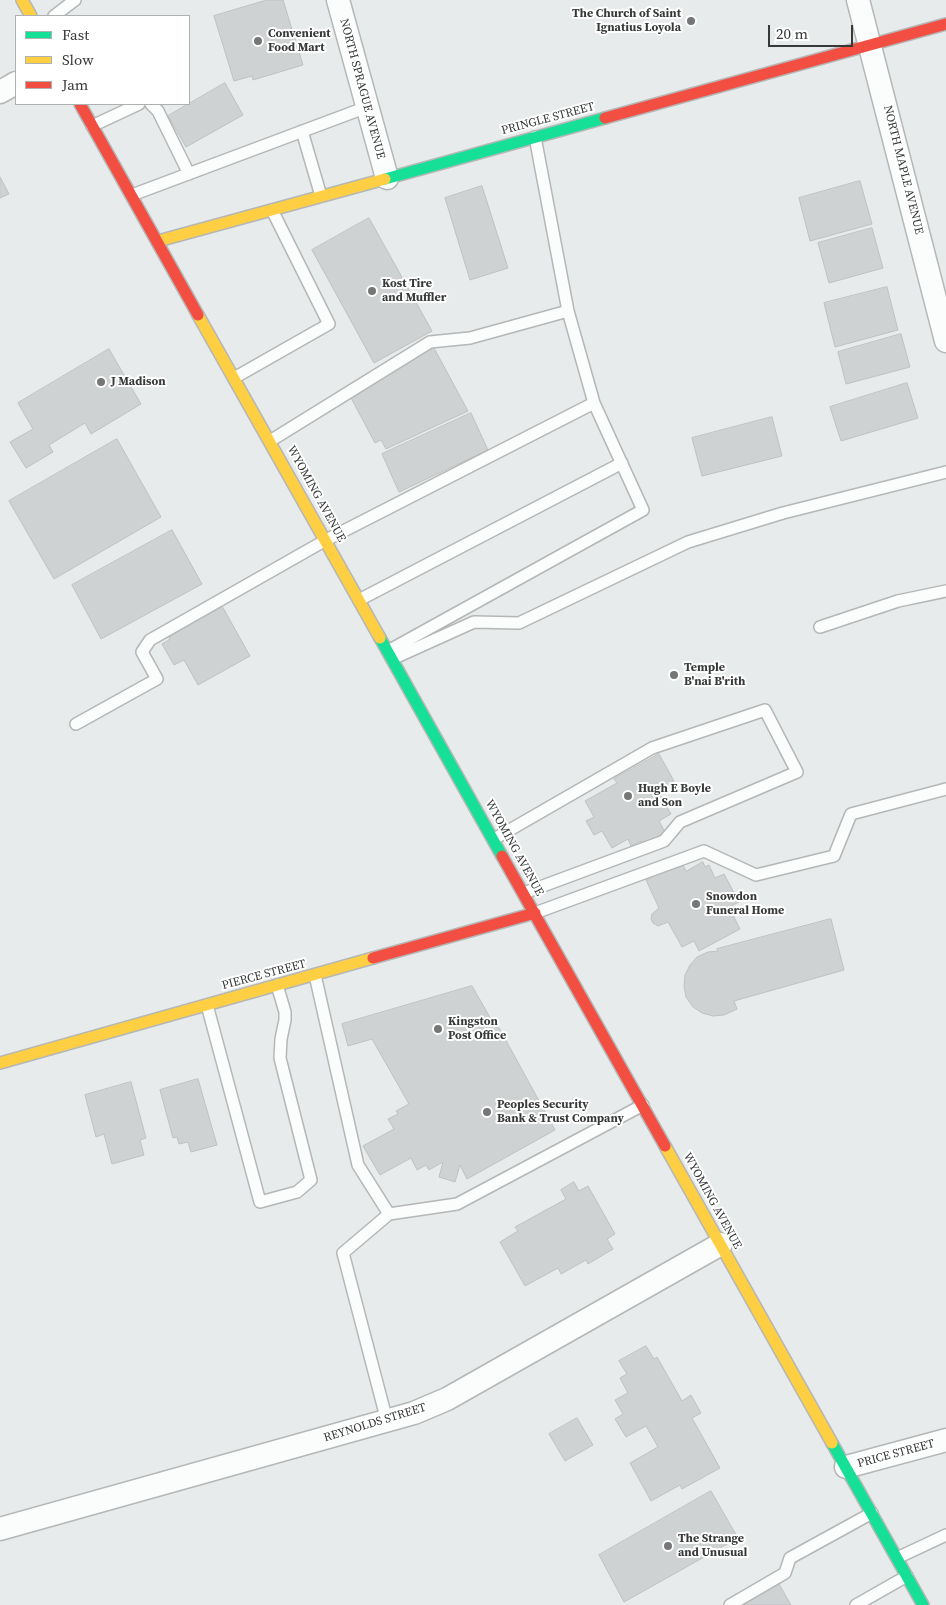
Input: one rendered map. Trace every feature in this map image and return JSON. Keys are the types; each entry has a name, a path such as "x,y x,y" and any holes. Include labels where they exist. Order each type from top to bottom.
{"main road":[{"path":"22,0 30,15"},
{"name":"PRINGLE STREET","path":"158,242 946,24"},
{"name":"WYOMING AVENUE","path":"81,105 923,1605"},
{"name":"PIERCE STREET","path":"0,1063 535,913"}],"street":[{"name":"NORTH SPRAGUE AVENUE","path":"338,0 387,178"},
{"name":"NORTH MAPLE AVENUE","path":"858,0 946,341"},
{"path":"0,92 15,84"},
{"name":"REYNOLDS STREET","path":"0,1529 414,1413 447,1399 721,1244"},
{"name":"PRICE STREET","path":"846,1467 946,1440"}],"lane":[{"path":"55,15 75,0"},
{"path":"92,126 137,105"},
{"path":"152,105 158,111 189,174"},
{"path":"132,195 367,107"},
{"path":"302,131 321,196"},
{"path":"390,655 643,510 594,403 568,311 535,137"},
{"path":"234,378 329,324 272,210"},
{"path":"270,441 430,342 470,338 568,311"},
{"path":"76,724 157,679 142,652 150,640 326,540 594,403"},
{"path":"359,600 622,463"},
{"path":"390,655 474,622 519,623 688,542 783,513 946,472"},
{"path":"820,627 898,601 946,591"},
{"path":"494,839 652,748 765,710 797,772 680,822 664,841 524,893"},
{"path":"535,913 704,851 756,875 834,856 851,814 946,789"},
{"path":"315,975 358,1165 389,1214"},
{"path":"207,1005 260,1202 297,1192 311,1180 280,1058 285,1012 277,985"},
{"path":"387,1421 343,1253 389,1214 457,1204 642,1105"},
{"path":"730,1605 785,1573 790,1558 872,1513"},
{"path":"897,1558 946,1535"},
{"path":"856,1605 907,1576"}],"building":[{"name":"Convenient Food Mart","path":"267,0 283,0 303,65 253,80 252,76 234,81 214,16"},
{"path":"225,83 243,115 186,147 168,116 190,105"},
{"path":"0,177 9,194 0,198"},
{"path":"860,181 872,224 810,241 799,198"},
{"path":"482,186 508,268 470,280 445,198"},
{"name":"Kost Tire and Muffler","path":"369,218 432,331 374,363 312,250"},
{"path":"872,228 883,268 829,283 818,243"},
{"path":"887,287 898,330 835,347 824,303"},
{"path":"901,334 910,367 846,384 838,352"},
{"path":"434,348 468,411 386,449 381,440 375,443 350,396"},
{"path":"109,349 141,404 91,434 85,423 49,445 53,452 26,468 10,442 33,429 18,403"},
{"path":"907,383 918,418 841,441 830,407"},
{"path":"471,413 488,450 399,492 382,454"},
{"path":"772,417 782,456 702,476 692,438"},
{"path":"117,439 161,517 54,579 9,501"},
{"path":"172,530 202,584 101,639 72,585"},
{"path":"222,606 250,656 198,685 184,660 174,665 162,644 169,640 170,635"},
{"name":"Hugh E Boyle and Son","path":"659,754 674,781 658,791 671,814 659,821 665,832 643,845 641,841 631,846 628,839 612,848 602,831 594,835 586,821 594,817 585,801 617,783 614,779"},
{"name":"Snowdon Funeral Home","path":"703,862 705,867 709,865 715,878 724,874 739,902 729,907 740,929 699,951 694,941 682,947 668,922 658,926 653,923 651,919 652,914 659,908 646,880 667,869 683,865 686,871"},
{"path":"831,919 844,970 734,1001 737,1009 724,1015 713,1016 702,1013 693,1007 686,997 685,975 697,957 708,952 718,951 717,949"},
{"path":"472,986 495,1026 497,1024 555,1130 467,1179 460,1165 455,1182 439,1177 443,1162 429,1170 426,1165 417,1170 411,1158 380,1175 363,1146 394,1129 388,1119 398,1114 396,1111 409,1104 372,1039 348,1046 342,1024"},
{"path":"198,1079 217,1145 191,1152 188,1142 179,1144 177,1137 173,1138 160,1090"},
{"path":"131,1082 146,1138 140,1140 144,1155 112,1164 104,1134 96,1137 85,1095"},
{"path":"574,1182 579,1191 588,1186 615,1234 607,1239 613,1249 588,1264 586,1260 561,1274 558,1268 525,1286 500,1242 518,1231 515,1227 566,1199 561,1190"},
{"path":"646,1346 654,1359 657,1357 682,1401 691,1395 701,1413 692,1418 720,1468 682,1489 680,1485 651,1501 630,1463 658,1447 646,1426 626,1437 615,1419 623,1414 615,1400 628,1393 620,1378 627,1374 619,1361"},
{"path":"577,1418 593,1445 565,1461 549,1434"},
{"name":"The Strange and Unusual","path":"711,1491 738,1538 624,1602 599,1555"},
{"path":"779,1584 791,1605 742,1605"}],"traffic: fast":[{"path":"385,179 605,118"},
{"path":"380,638 502,856"},
{"path":"832,1443 923,1605"}],"traffic: slow":[{"path":"22,0 30,15"},
{"path":"158,241 385,179"},
{"path":"198,315 380,638"},
{"path":"0,1063 373,958"},
{"path":"665,1146 832,1443"}],"traffic: jam":[{"path":"605,118 946,24"},
{"path":"81,105 198,315"},
{"path":"502,856 665,1146"},
{"path":"373,958 535,913"}],"place":[{"name":"The Church of Saint Ignatius Loyola","path":"691,21"},
{"name":"Convenient Food Mart","path":"258,41"},
{"name":"Kost Tire and Muffler","path":"372,291"},
{"name":"J Madison","path":"101,382"},
{"name":"Temple B'nai B'rith","path":"674,675"},
{"name":"Hugh E Boyle and Son","path":"628,796"},
{"name":"Snowdon Funeral Home","path":"696,904"},
{"name":"Kingston Post Office","path":"438,1029"},
{"name":"Peoples Security Bank & Trust Company","path":"487,1112"},
{"name":"The Strange and Unusual","path":"668,1546"}]}
